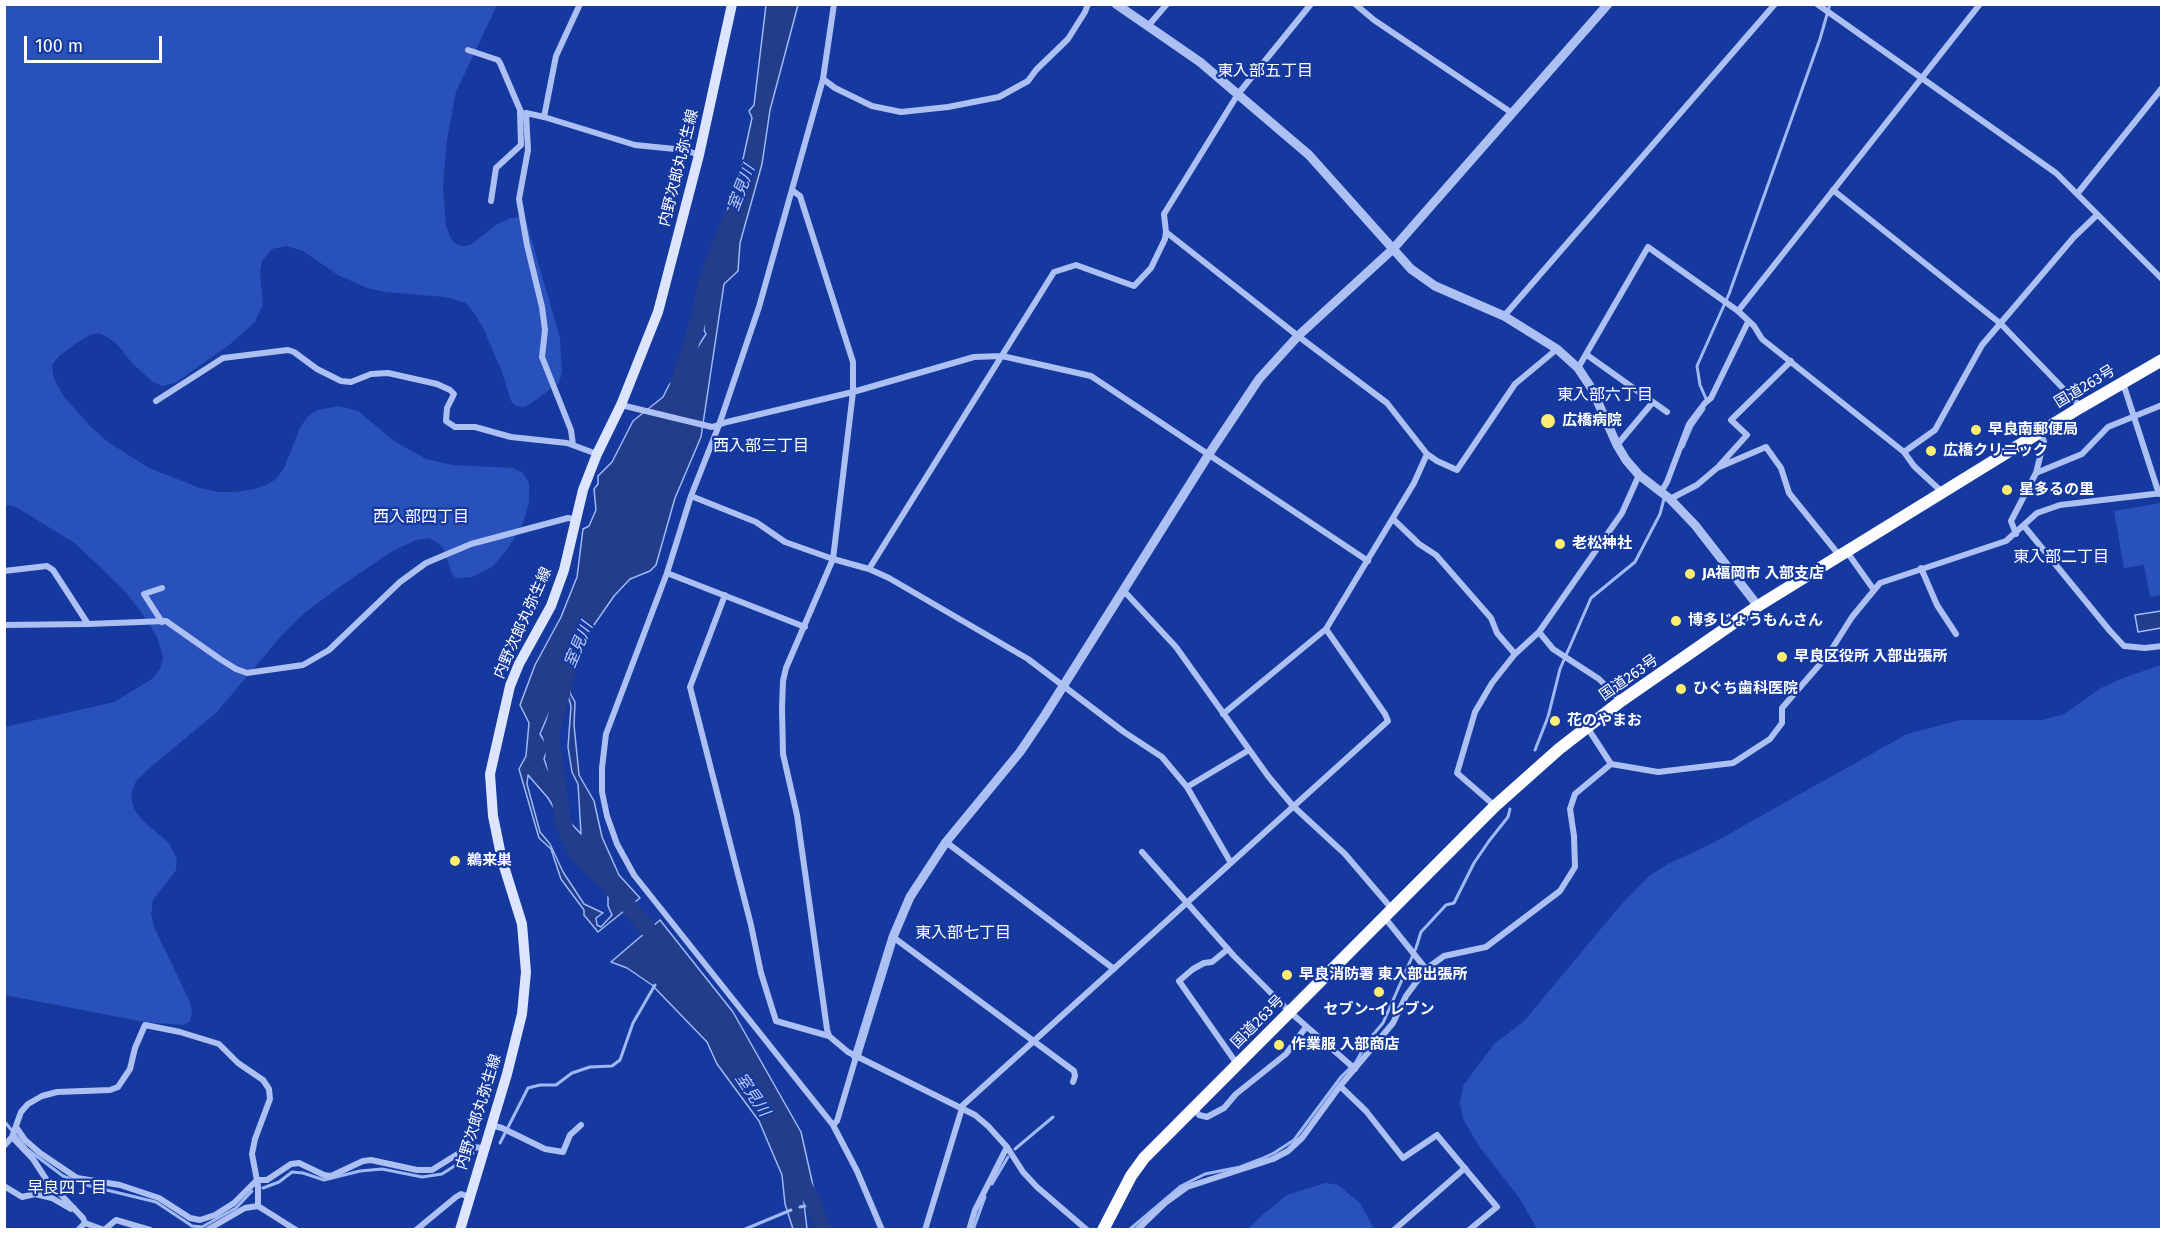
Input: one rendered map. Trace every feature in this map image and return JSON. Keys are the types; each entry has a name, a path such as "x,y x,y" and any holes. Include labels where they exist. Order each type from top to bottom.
{"highway":[{"name":"国道263号","path":"1104,1230 1131,1176 1144,1158 1495,806 1587,727 1758,606 2081,407 2162,360"}],"main road":[{"name":"内野次郎丸弥生線","path":"460,1230 484,1148 496,1126 522,1014 526,972 522,924 502,860 493,816 490,774 510,686 519,664 551,606 564,570 575,519 597,454 625,405 658,312 699,155 732,4"}],"street":[{"path":"544,117 548,87 556,56 580,4"},
{"path":"834,4 823,79 759,307 691,496 667,573 606,734 602,792 607,816 617,844 634,875 833,1125 857,1171 882,1230"},
{"path":"823,79 835,88 873,106 901,112 948,107 999,97 1028,81 1068,39 1088,4"},
{"path":"1116,4 1200,62 1309,155 1411,268 1435,286 1504,316 1557,349 1578,368 1592,389 1617,445 1639,475 1665,495 1695,525 1758,606"},
{"path":"1148,26 1167,4"},
{"path":"869,569 1054,272 1076,265 1134,286 1151,268 1165,238 1164,214 1238,94 1311,4"},
{"path":"1355,4 1374,20 1512,112"},
{"path":"833,1125 837,1121 893,937 909,897 946,842 1020,752 1259,379 1298,336 1393,249 1608,4"},
{"path":"1504,316 1775,4"},
{"path":"1736,309 1980,4"},
{"path":"1821,7 2056,173 2162,279"},
{"path":"468,50 498,60 523,113 528,150 519,198 527,244 543,307 545,330 542,357 571,430 573,445"},
{"path":"2077,194 2162,88"},
{"path":"523,113 544,117 635,145 685,150 699,155"},
{"path":"491,201 496,168 521,145 523,113"},
{"path":"1833,189 2001,324 2081,407"},
{"path":"793,191 800,196 854,362 853,393 832,560 786,668 783,681 783,746 796,815 829,1036"},
{"path":"1904,452 1935,430 1982,345 2074,237 2097,215"},
{"path":"1166,232 1387,403 1427,454 1457,470 1515,384 1557,349"},
{"path":"1578,368 1648,247 1736,309 1754,326 1762,339 1904,452 1914,466 1943,493"},
{"path":"1665,495 1667,482 1689,424 1711,398 1749,322"},
{"path":"156,401 223,358 288,350 341,381 351,382 371,374 388,373 437,384 454,394 447,408 446,421 455,427 475,427 511,437 553,440 597,454"},
{"path":"1587,355 1667,412"},
{"path":"625,405 716,426 853,393 974,357 1002,356 1091,376 1368,561"},
{"path":"1665,495 1696,485 1717,468 1747,435 1731,420 1791,361"},
{"path":"1587,727 1611,764 1658,772 1733,763 1770,739 1782,723 1782,708 1828,655 1852,617 1880,583 2006,541 2037,513 2060,505 2160,494 2123,382"},
{"path":"1617,445 1653,402"},
{"path":"2036,473 2082,454 2108,427 2162,405"},
{"path":"2016,534 2011,521 2036,473 2044,441 2040,432"},
{"path":"1717,468 1766,447 1781,468 1789,493 1874,590"},
{"path":"1223,714 1326,629 1414,483 1427,454"},
{"path":"1495,806 1456,773 1475,712 1492,683 1515,654 1539,632 1622,513 1639,475"},
{"path":"691,496 756,522 785,542 832,560 869,569 889,578 1028,659 1124,732 1162,757 1187,787 1231,863"},
{"path":"4,625 166,621 220,659 247,673 303,666 329,650 400,582 426,564 471,544 568,518 575,519"},
{"path":"1393,519 1419,544 1436,555 1491,618 1497,633 1515,654"},
{"path":"2024,526 2124,646 2145,648 2162,646"},
{"path":"4,571 47,566 53,570 88,624"},
{"path":"1921,568 1937,605 1956,634"},
{"path":"667,573 805,627"},
{"path":"162,588 144,594 162,622"},
{"path":"1124,591 1176,647 1268,776 1293,806 1345,854 1389,914 1411,951 1426,969"},
{"path":"725,595 690,687 751,925 761,973 776,1021 829,1036 856,1057 975,1115 1007,1147 1023,1172 1037,1187 1087,1230"},
{"path":"925,1230 963,1105 1388,721 1326,629"},
{"path":"1539,632 1553,649 1599,680 1621,701"},
{"path":"1187,787 1249,750"},
{"path":"1137,1230 1165,1203 1187,1187 1252,1167 1288,1151 1302,1138 1340,1086 1393,1023 1406,996 1426,969 1444,956 1486,947 1560,891 1575,867 1570,809 1575,794 1611,764"},
{"path":"946,842 1114,969"},
{"path":"1142,852 1228,949 1290,1012 1356,1069"},
{"path":"893,937 1074,1071 1073,1082"},
{"path":"1228,949 1212,962 1204,963 1193,969 1179,981 1237,1064"},
{"path":"4,1146 12,1137 21,1112 28,1104 42,1096 57,1092 110,1090 118,1087 130,1070 135,1048 145,1025 180,1032 219,1044 238,1063 263,1080 269,1089 270,1099 255,1139 252,1154 257,1180 258,1206"},
{"path":"1194,1108 1199,1115 1207,1117 1224,1108 1236,1094 1286,1054 1306,1027"},
{"path":"1340,1086 1366,1111 1403,1158 1437,1135 1497,1207 1469,1230"},
{"path":"496,1126 545,1149 563,1152 570,1135 581,1125"},
{"path":"16,1126 25,1140 40,1153 76,1178 120,1185 159,1198 190,1218 200,1220 215,1215 234,1203 257,1180 267,1180 291,1164 299,1163 324,1175 332,1176 363,1161 371,1160 417,1170 432,1170 472,1147 484,1148"},
{"path":"12,1137 33,1159 46,1179 75,1208 85,1223 104,1230 116,1220 150,1230"},
{"path":"969,1230 975,1210 1007,1147"},
{"path":"1394,1230 1465,1168"},
{"path":"4,1186 22,1197 35,1194 52,1198 71,1209 75,1208"},
{"path":"416,1230 456,1197 461,1194 469,1197"},
{"path":"207,1230 245,1208 258,1206 296,1230"},
{"path":"78,1230 85,1223"}],"shaded area":[{"path":"5,5 497,5 456,92 447,140 443,185 446,226 451,239 458,245 464,246 472,244 496,225 511,218 519,217 527,224 560,338 562,372 559,383 530,404 524,407 516,406 511,401 502,372 484,330 466,303 445,297 385,292 367,288 338,275 303,251 286,246 272,249 262,261 260,273 263,304 255,322 229,345 175,383 162,386 153,382 132,363 116,343 99,333 90,335 75,344 59,356 52,365 54,379 65,398 108,442 149,468 200,488 219,492 235,492 268,484 276,479 284,468 300,428 307,417 318,410 339,406 358,411 394,441 426,459 452,465 513,468 523,473 529,483 529,503 523,523 507,550 492,567 472,577 456,578 452,574 443,548 429,538 416,540 391,552 303,614 282,635 216,713 136,781 131,795 134,809 141,819 169,843 177,859 176,870 153,900 151,915 155,929 190,1002 192,1014 189,1022 183,1025 144,1022 5,995 5,727 114,702 152,679 160,669 163,658 158,639 149,623 125,591 76,544 16,507 5,505"},
{"path":"2161,503 2161,595 2150,597 2144,565 2124,568 2114,511"},
{"path":"2161,665 2161,1229 1537,1229 1520,1199 1479,1146 1463,1119 1460,1103 1463,1086 1494,1044 1524,1021 1619,907 1649,876 1668,864 1711,844 1907,734 1960,720 2042,720 2064,714 2101,688"},
{"path":"1325,1183 1338,1185 1360,1203 1374,1229 1248,1229 1287,1195"}],"water":[{"path":"766,5 798,5 770,110 762,164 740,243 738,271 724,284 701,437 675,498 656,565 650,571 630,579 614,596 587,635 572,675 570,693 575,702 574,725 579,775 594,801 602,837 619,875 640,898 598,932 561,879 551,849 539,838 519,769 526,756 529,723 520,705 535,665 561,617 577,577 583,529 589,526 596,510 594,489 598,484 598,476 612,462 633,421 663,397 669,385 690,362 706,334 704,330 707,289 718,266 726,240 722,235 723,229 729,204 736,191 752,118 749,111 754,105","holes":["559,690 567,692 571,706 568,747 572,772 578,784 581,834 567,819 553,776 544,759 548,747 540,734","528,775 548,798 578,848 608,882 608,906 612,915 601,927 597,925 596,918 603,913 584,904 563,872 550,844 540,832 527,784"]},
{"path":"2161,611 2161,628 2138,632 2135,615"},
{"path":"660,920 733,1012 801,1132 816,1199 803,1195 807,1229 793,1229 785,1204 782,1175 759,1121 717,1064 707,1042 652,985 627,968 611,962"}],"waterway":[{"path":"1707,401 1700,385 1697,366 1729,294 1820,39 1830,4"},
{"name":"室見川","path":"676,392 700,314 706,281 731,217"},
{"path":"1683,447 1692,426 1704,409"},
{"path":"1535,750 1548,717 1560,669 1591,598 1635,562 1660,514 1664,499"},
{"name":"室見川","path":"568,670 551,735 563,822 577,854 626,903 653,935 654,951"},
{"path":"1129,1230 1181,1186 1205,1174 1240,1167 1261,1159 1294,1140 1341,1077 1356,1062 1367,1042 1383,1023 1421,932 1446,905 1454,903 1474,863 1508,817 1510,809"},
{"path":"500,1143 528,1088 556,1085 572,1073 590,1067 612,1066 620,1060 633,1023 655,985"},
{"path":"1015,1149 1053,1117"},
{"path":"4,1121 27,1149 63,1176 86,1185 156,1202 192,1226 202,1227 236,1208 252,1191"},
{"path":"263,1188 279,1182 292,1172 324,1180 360,1171 382,1169 422,1177 442,1174 473,1153"},
{"path":"992,1184 1008,1157"},
{"name":"室見川","path":"800,1178 814,1204 823,1230"},
{"path":"973,1230 985,1197"},
{"path":"800,1207 814,1204"},
{"path":"743,1230 791,1210"}],"place":[{"name":"広橋病院","path":"1548,421"},
{"name":"早良南郵便局","path":"1976,430"},
{"name":"広橋クリニック","path":"1931,451"},
{"name":"星多るの里","path":"2007,490"},
{"name":"老松神社","path":"1560,544"},
{"name":"JA福岡市 入部支店","path":"1690,574"},
{"name":"博多じょうもんさん","path":"1676,621"},
{"name":"早良区役所 入部出張所","path":"1782,657"},
{"name":"ひぐち歯科医院","path":"1681,689"},
{"name":"花のやまお","path":"1555,721"},
{"name":"鵜来巣","path":"455,861"},
{"name":"早良消防署 東入部出張所","path":"1287,975"},
{"name":"セブン-イレブン","path":"1379,992"},
{"name":"作業服 入部商店","path":"1279,1045"}],"district":[{"name":"東入部五丁目","path":"1265,72"},
{"name":"東入部六丁目","path":"1605,396"},
{"name":"西入部三丁目","path":"761,447"},
{"name":"西入部四丁目","path":"421,518"},
{"name":"東入部二丁目","path":"2061,558"},
{"name":"東入部七丁目","path":"963,934"},
{"name":"早良四丁目","path":"67,1189"}]}
